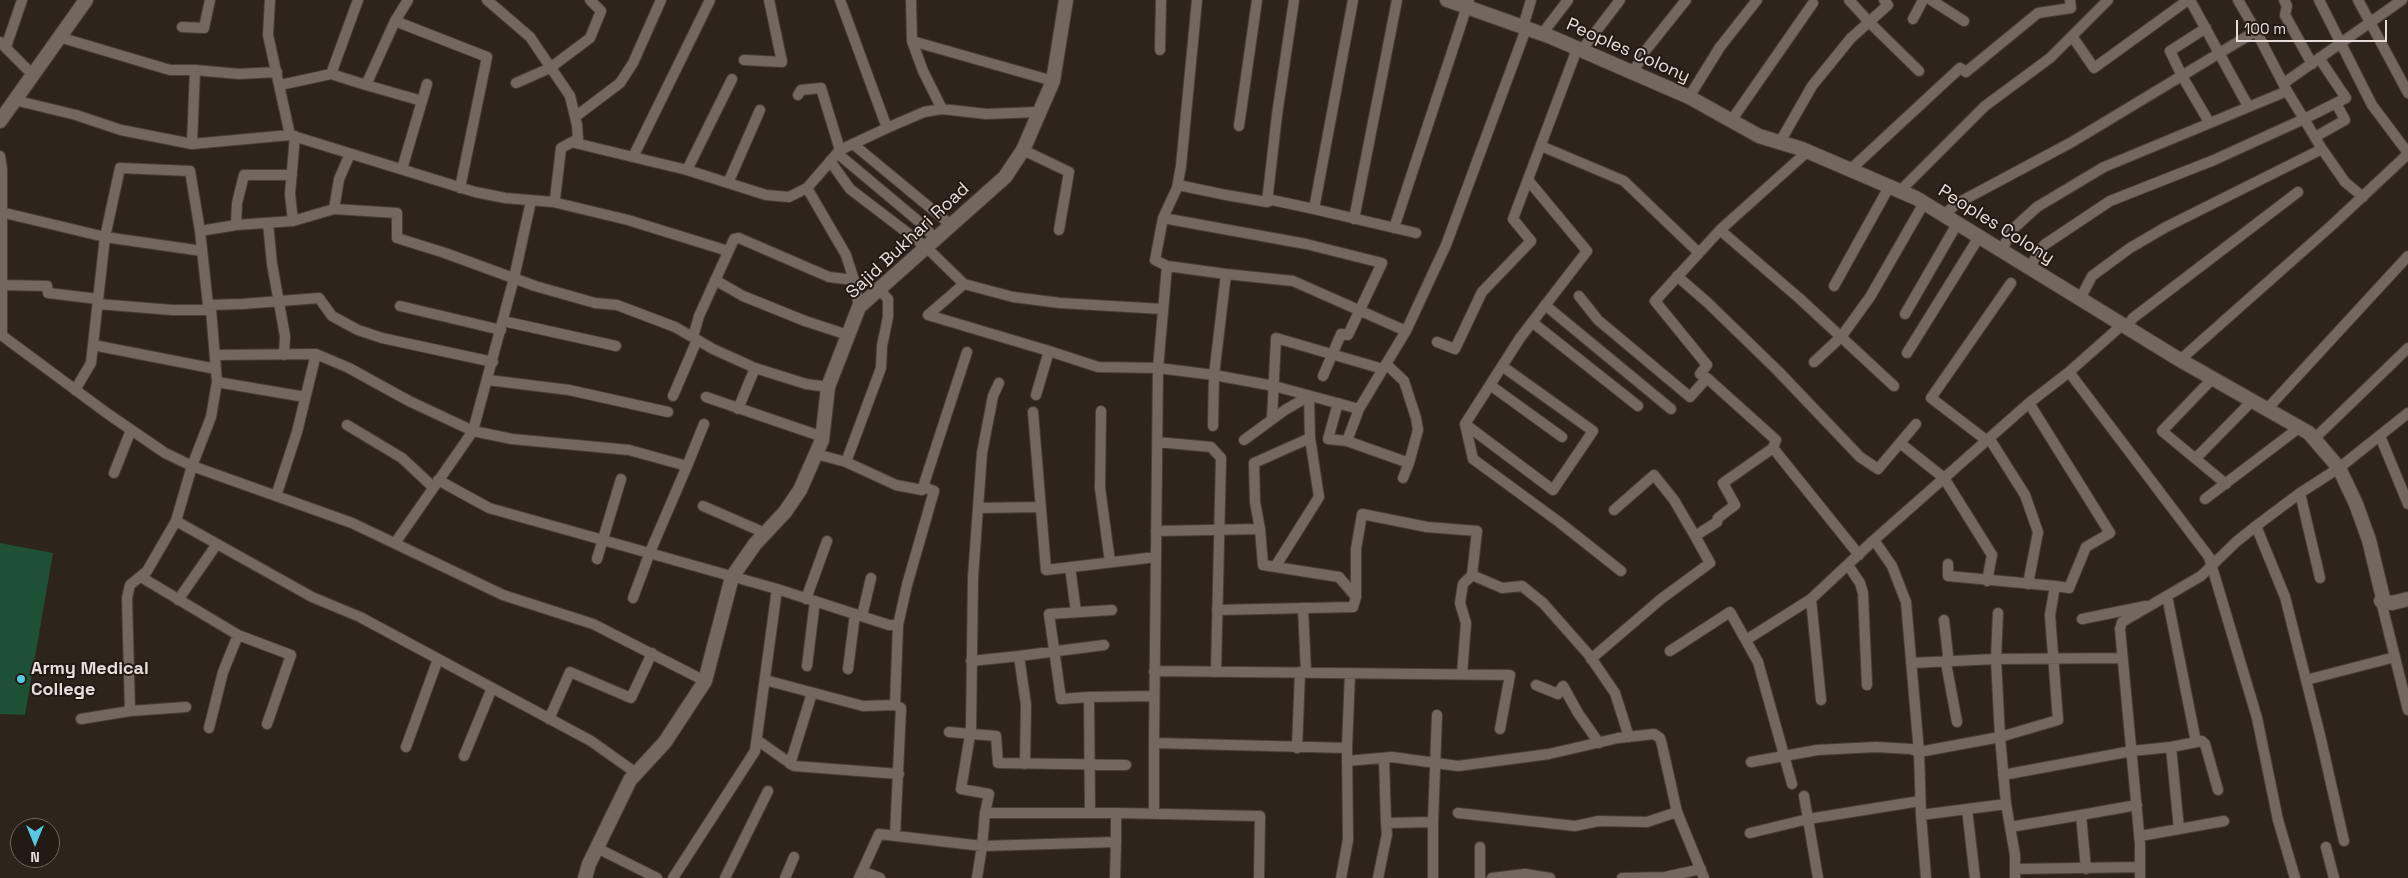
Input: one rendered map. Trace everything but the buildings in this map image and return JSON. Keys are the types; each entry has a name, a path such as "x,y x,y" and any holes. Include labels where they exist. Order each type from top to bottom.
{"street":[{"path":"22,0 3,45 32,75"},
{"path":"0,120 86,0"},
{"path":"182,27 204,28 210,0"},
{"path":"270,0 268,35 292,135 290,194 293,221"},
{"path":"330,74 358,0"},
{"path":"366,85 408,0"},
{"path":"487,0 530,37 570,96 578,134 575,143"},
{"path":"516,83 550,68 590,38 601,11 590,0"},
{"path":"575,118 620,83 633,63 662,0"},
{"path":"633,157 710,0"},
{"path":"744,60 782,62 773,0"},
{"path":"840,0 886,128"},
{"path":"911,0 912,40 923,71 942,109"},
{"name":"Sajid Bukhari Road","path":"585,878 597,848 630,780 665,742 705,681 732,577 800,490 823,437 828,387 859,307 1005,177 1024,150 1053,81 1066,0"},
{"path":"1160,50 1162,0"},
{"path":"1197,0 1178,184 1163,218 1155,260 1167,266 1293,281 1360,309 1406,331"},
{"path":"1239,126 1257,0"},
{"path":"1267,202 1294,0"},
{"path":"1314,209 1353,0"},
{"path":"1354,219 1397,0"},
{"name":"Peoples Colony","path":"1447,0 1468,4 1542,34 1688,97 1759,136 1808,151 1924,203 2180,360 2300,427 2315,438 2339,468 2356,504 2384,598 2381,601"},
{"path":"1347,441 1359,409 1406,331 1446,245 1524,28 1531,0"},
{"path":"1542,34 1568,0"},
{"path":"1437,342 1455,349 1482,292 1531,241 1513,219 1579,50 1620,0"},
{"path":"1632,74 1646,50 1686,0"},
{"path":"1688,97 1720,47 1757,0"},
{"path":"1849,0 1919,71"},
{"path":"1780,142 1812,86 1851,38 1888,5 1884,0"},
{"path":"1913,19 1923,0"},
{"path":"1930,0 1964,21"},
{"path":"1850,170 1960,68 1966,72 2038,13 2071,8 2070,0"},
{"path":"1834,286 1895,189 1985,106 2050,58 2108,0"},
{"path":"2072,36 2094,68 2189,0 2248,106"},
{"path":"2238,0 2322,149 2345,182 2362,197"},
{"path":"2029,268 2044,246 2110,201 2214,160 2346,98 2316,61 2285,15 2288,6 2284,0"},
{"path":"2180,360 2408,154 2372,105 2319,0"},
{"path":"2358,0 2408,93"},
{"path":"2002,251 2014,229 2037,207 2104,167 2248,106 2286,87 2316,61 2402,0"},
{"path":"1731,120 1813,3"},
{"path":"1394,228 1468,4"},
{"path":"396,21 487,57 460,188"},
{"path":"2206,28 2170,51 2182,76 2209,122"},
{"path":"1944,215 1956,204 2072,142 2256,31"},
{"path":"59,37 170,70 239,74 277,72"},
{"path":"912,40 1053,81"},
{"path":"192,144 195,70"},
{"path":"280,85 330,74 422,101"},
{"path":"687,170 732,78"},
{"path":"402,169 427,84"},
{"path":"798,95 801,90 821,88 839,151 923,225 931,243 964,284 1013,297 1060,303 1162,309"},
{"path":"14,100 76,115 121,130 192,144 292,135 460,188 505,198 553,202 628,220 728,250"},
{"path":"2315,137 2345,120 2336,103"},
{"path":"553,202 556,199 560,148 575,143 687,170 766,195 789,197 807,188 839,151 924,112 942,109 986,114 1039,112"},
{"path":"728,184 760,110"},
{"path":"853,144 952,225"},
{"path":"1541,146 1624,181 1698,252"},
{"path":"2080,299 2092,276 2130,248 2166,227 2322,149"},
{"path":"1024,150 1069,172 1059,230"},
{"path":"1695,536 1717,522 1718,518 1734,505 1723,483 1773,448 1776,440 1707,378 1700,374 1707,365 1655,301 1720,230 1808,151"},
{"path":"334,209 338,179 350,154"},
{"path":"0,156 2,169 1,335 165,453 192,466 352,523 503,595 593,624 705,681"},
{"path":"830,162 850,189 931,243"},
{"path":"75,390 91,363 105,237 118,171 120,168 125,167 190,171 200,231 216,355 216,382 211,417 192,466 176,521 147,571 130,585 127,598 130,711"},
{"path":"236,225 237,203 244,175 292,175"},
{"path":"1528,180 1587,251 1532,322 1465,424 1473,459 1559,522 1621,571"},
{"path":"1178,184 1267,202 1272,200 1416,233"},
{"path":"807,188 846,255 854,280 859,307"},
{"path":"1746,640 1811,598 2029,403 2133,318 2298,192"},
{"path":"395,543 472,431 493,362 531,201"},
{"path":"1814,362 1841,337 1870,297 1924,203"},
{"path":"200,231 236,225 293,221 334,209 397,213 397,238 514,278 595,303 617,305 675,327 695,339 755,368 806,384 828,387"},
{"path":"1,212 105,237 202,251"},
{"path":"1163,218 1306,244 1382,263 1348,335 1341,334 1323,376"},
{"path":"268,223 272,264 285,336 284,355"},
{"path":"1905,314 1958,224"},
{"path":"1720,230 1894,386"},
{"path":"1907,353 1979,237"},
{"path":"673,396 695,339 699,316 734,239 739,238 829,277 854,280"},
{"path":"2268,408 2408,256"},
{"path":"1154,814 1158,368 1167,266"},
{"path":"1213,426 1214,375 1226,274"},
{"path":"1677,276 1708,303 1778,371 1860,458 1878,468 1916,424"},
{"path":"715,280 743,296 805,321 848,335"},
{"path":"2011,283 1931,398 1988,439 2025,495 2038,532 2028,584"},
{"path":"964,284 928,315 1098,367 1158,368 1214,375 1274,386 1359,409"},
{"path":"2,285 47,286 48,293 98,302 172,310 319,298 332,316 358,330 382,338 493,362"},
{"path":"846,462 881,368 882,346 888,317 888,299 879,289"},
{"path":"1579,296 1598,320 1690,397 1707,378"},
{"path":"1545,305 1671,409"},
{"path":"400,306 616,346"},
{"path":"1532,322 1638,406"},
{"path":"1272,420 1276,338 1332,355 1385,367 1404,381 1418,430 1403,478"},
{"path":"93,345 216,369"},
{"path":"2315,438 2408,348"},
{"path":"1036,395 1049,351"},
{"path":"816,454 846,462 896,485 922,490 967,352"},
{"path":"216,355 316,354 349,368 409,401 472,431 512,439 629,450 687,466"},
{"path":"276,496 316,354"},
{"path":"1465,424 1553,490 1593,431 1502,366"},
{"path":"738,409 755,368"},
{"path":"2069,372 2209,557 2257,718 2278,820 2295,878"},
{"path":"2213,378 2162,431 2226,484"},
{"path":"488,380 569,390 668,412"},
{"path":"216,382 305,397"},
{"path":"977,878 989,794 962,789 970,734 973,577 982,453 993,396 999,382"},
{"path":"1490,384 1562,437"},
{"path":"1244,440 1309,396"},
{"path":"1275,567 1319,497 1310,438 1309,396"},
{"path":"706,397 823,437"},
{"path":"2196,458 2253,400"},
{"path":"1338,403 1328,439 1347,441 1409,463"},
{"path":"1948,564 1948,576 2069,588 2086,547 2110,533 2029,403"},
{"path":"1101,411 1100,488 1110,562"},
{"path":"1033,412 1039,507 1046,570 1156,557"},
{"path":"2140,878 2140,836 2120,630 2122,622 2212,568 2227,550 2256,526 2300,493 2339,468 2408,413"},
{"path":"633,598 650,552 704,424"},
{"path":"347,425 402,458 436,483 489,508 777,589 889,625 898,625"},
{"path":"2205,500 2300,427"},
{"path":"114,473 131,430"},
{"path":"2380,436 2408,504"},
{"path":"1310,438 1254,463 1255,502 1260,529 1263,565 1339,576 1356,597"},
{"path":"1157,442 1211,446 1221,458 1216,672"},
{"path":"1900,443 1944,478 1992,555 1987,581"},
{"path":"1773,448 1858,555"},
{"path":"1591,658 1661,599 1710,563 1674,500 1654,475 1614,510"},
{"path":"597,559 621,479"},
{"path":"895,704 898,625 934,491 923,487"},
{"path":"2300,493 2320,578"},
{"path":"703,506 765,533"},
{"path":"978,508 1039,507"},
{"path":"1218,610 1353,607 1356,597 1356,549 1362,514 1427,527 1477,531 1472,575 1462,584 1460,603 1466,623 1462,674"},
{"path":"176,521 312,597 360,617 591,741 636,773"},
{"path":"2256,526 2285,596 2344,841"},
{"path":"1156,531 1260,529"},
{"path":"1874,540 1892,566 1906,602 1926,878"},
{"path":"807,666 811,600 827,541"},
{"path":"178,600 217,544"},
{"path":"1848,565 1860,583 1863,593 1867,684"},
{"path":"1070,567 1076,612"},
{"path":"1472,575 1502,588 1522,586 1543,603 1591,658 1616,693 1629,737"},
{"path":"141,577 238,635 291,655 267,724"},
{"path":"848,670 858,615 871,578"},
{"path":"1751,762 1817,750 1876,747 1911,749 1918,752 2000,737 2058,720 2050,615 2055,586"},
{"path":"674,878 755,751 777,589"},
{"path":"2167,596 2196,742"},
{"path":"1811,598 1821,700"},
{"path":"2408,599 2392,603 2381,601 2408,710"},
{"path":"2082,618 2152,605"},
{"path":"1297,748 1303,672 1303,608"},
{"path":"1112,610 1049,614 1061,699 1154,696"},
{"path":"1670,651 1730,612 1758,662 1792,784"},
{"path":"1998,613 1996,659 2000,737 2015,874 2140,867"},
{"path":"1944,620 1948,655 1946,663 1957,722"},
{"path":"208,728 223,672 238,635"},
{"path":"971,661 1104,645"},
{"path":"549,719 570,672 631,698 652,653"},
{"path":"1019,656 1026,705 1025,764"},
{"path":"2306,680 2395,657"},
{"path":"406,747 438,658"},
{"path":"1911,663 1946,663 1996,659 2123,658"},
{"path":"1154,672 1510,675 1500,729"},
{"path":"1341,878 1348,840 1347,748 1350,673"},
{"path":"765,680 863,706 895,704 902,708 895,836"},
{"path":"1536,684 1558,694 1563,686 1578,713 1599,743"},
{"path":"464,756 492,688"},
{"path":"790,764 812,693"},
{"path":"1089,697 1090,813"},
{"path":"81,719 130,711 186,707"},
{"path":"1433,878 1437,715"},
{"path":"949,732 996,736 998,763 1126,765"},
{"path":"1347,761 1384,758 1458,766 1549,754 1629,737 1654,734 1660,738 1677,812 1702,874 1622,878"},
{"path":"757,740 794,766 899,774"},
{"path":"2003,775 2132,751 2171,747 2202,741 2206,744 2218,790"},
{"path":"1154,743 1347,748"},
{"path":"2171,747 2179,829"},
{"path":"1378,878 1387,834 1384,758"},
{"path":"725,878 768,791"},
{"path":"1804,796 1818,878"},
{"path":"1750,833 1808,820 1920,801"},
{"path":"1921,815 2006,804"},
{"path":"2010,827 2137,806"},
{"path":"1967,809 1974,878"},
{"path":"1458,813 1575,826 1599,821 1647,822 1677,812"},
{"path":"985,813 1260,816 1259,878"},
{"path":"1115,878 1116,813"},
{"path":"2081,815 2086,869"},
{"path":"2140,836 2224,821"},
{"path":"1386,823 1433,822"},
{"path":"880,878 861,874 879,834 982,846 1116,842"},
{"path":"1480,847 1480,878"},
{"path":"2326,847 2334,878"},
{"path":"597,848 657,878"},
{"path":"785,878 794,857"},
{"path":"1492,878 1525,874 1550,878"}],"green space":[{"path":"0,543 53,553 25,715 0,714"}],"place":[{"name":"Army Medical College","path":"21,679"}]}
